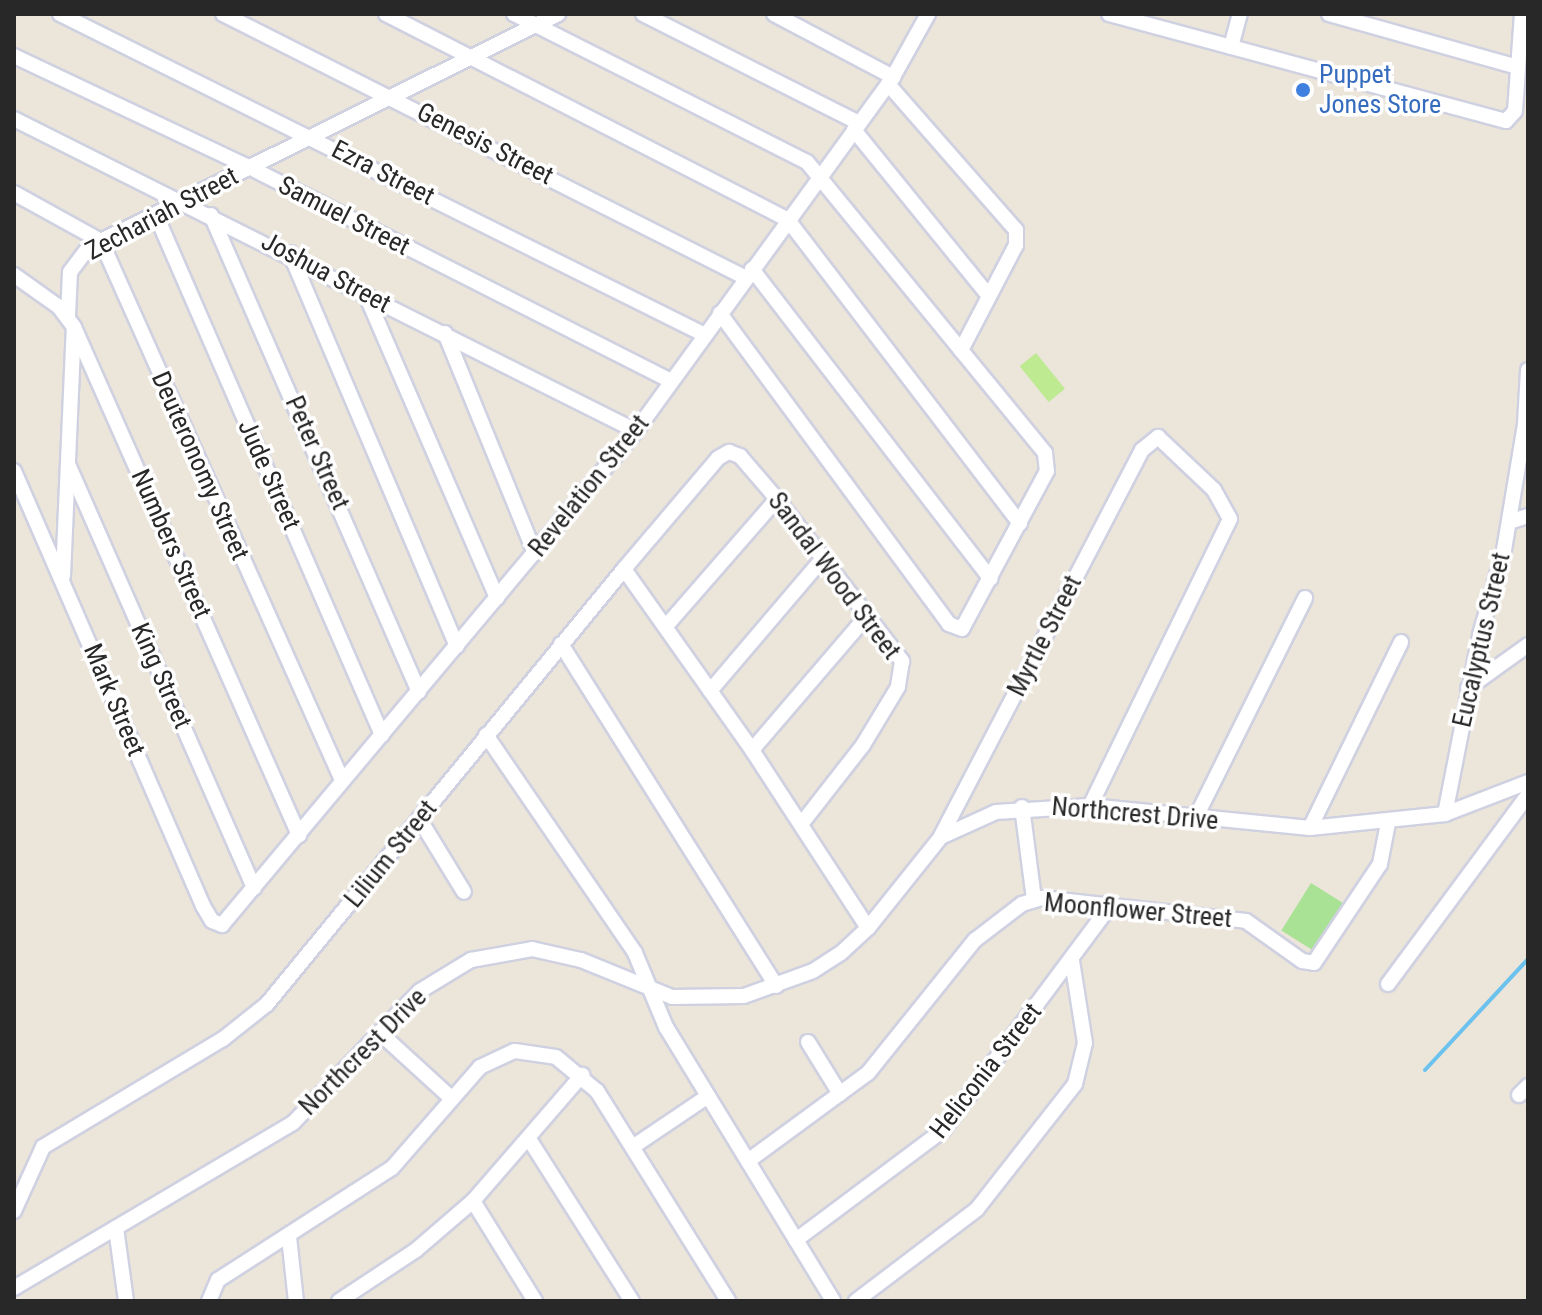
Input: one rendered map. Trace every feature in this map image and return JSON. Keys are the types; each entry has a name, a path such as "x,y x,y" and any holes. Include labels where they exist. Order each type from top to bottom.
{"street":[{"name":"Ezra Street","path":"60,14 705,335"},
{"name":"Genesis Street","path":"223,14 749,274"},
{"path":"386,14 788,220 1020,523"},
{"path":"514,14 807,162 821,175 1048,462 967,625 958,630 720,313"},
{"name":"Zechariah Street","path":"63,580 74,262 101,241 558,14"},
{"path":"643,14 857,126 989,296"},
{"path":"774,14 891,81 1017,235 961,350"},
{"path":"1109,14 1510,120 1522,14"},
{"path":"1231,47 1240,14"},
{"path":"1329,14 1518,67"},
{"name":"Revelation Street","path":"219,926 299,835 636,431 891,81 923,16"},
{"name":"Samuel Street","path":"14,56 251,168 671,381"},
{"name":"Joshua Street","path":"14,119 290,253 366,295 636,431"},
{"path":"14,193 101,241"},
{"name":"Jude Street","path":"156,215 382,735"},
{"name":"Peter Street","path":"211,215 419,692"},
{"name":"Deuteronomy Street","path":"101,241 342,780"},
{"path":"290,253 457,646"},
{"path":"749,274 991,579"},
{"name":"Numbers Street","path":"14,275 71,321 299,835"},
{"path":"366,295 497,598"},
{"path":"445,333 535,553"},
{"name":"Eucalyptus Street","path":"1445,814 1468,688 1509,522 1526,424 1528,370"},
{"name":"Myrtle Street","path":"941,837 1142,450 1153,437 1168,442 1214,490 1230,519 1090,806"},
{"name":"Sandal Wood Street","path":"734,453 777,499 898,655 902,678 863,745 802,823"},
{"name":"Lilium Street","path":"14,1211 43,1147 223,1039 267,1004 561,644 718,458 734,453"},
{"name":"King Street","path":"68,464 254,888"},
{"name":"Mark Street","path":"14,471 203,906 219,926"},
{"path":"667,625 777,499"},
{"path":"1509,522 1528,516"},
{"path":"710,691 823,558"},
{"path":"624,569 667,625 802,823 868,928"},
{"path":"1195,819 1305,598"},
{"path":"752,750 867,616"},
{"path":"1310,828 1401,642"},
{"path":"561,644 776,986"},
{"path":"1468,688 1528,645"},
{"path":"486,735 635,953 649,991 708,1096 833,1301"},
{"name":"Northcrest Drive","path":"14,1288 293,1123 443,974 505,952 560,954 649,991 706,1000 776,986 813,971 868,928 941,837 996,812 1022,807 1090,806 1195,819 1310,828 1388,823 1445,814 1528,782"},
{"path":"1388,984 1528,795"},
{"path":"1022,807 1034,900"},
{"path":"420,820 464,892"},
{"name":"Moonflower Street","path":"748,1161 840,1094 892,1049 998,917 1034,900 1111,905 1246,921 1302,961 1314,963 1380,864 1388,823"},
{"name":"Heliconia Street","path":"796,1240 935,1137 1072,961 1111,905"},
{"path":"856,1301 977,1209 1075,1084 1085,1043 1072,961"},
{"path":"381,1034 451,1098"},
{"path":"808,1042 840,1094"},
{"path":"211,1294 392,1168 451,1098 488,1061 515,1051 556,1057 582,1075 634,1146 728,1301"},
{"path":"339,1301 416,1250 473,1201 582,1075"},
{"path":"634,1146 708,1096"},
{"path":"529,1139 632,1301"},
{"path":"473,1201 535,1301"},
{"path":"116,1228 126,1301"},
{"path":"289,1237 296,1301"}],"green space":[{"path":"1036,353 1065,389 1049,402 1020,366"},
{"path":"1311,883 1345,904 1315,952 1281,930"}],"waterway":[{"path":"1425,1070 1528,959"}],"place":[{"name":"Puppet Jones Store","path":"1303,90"}]}
